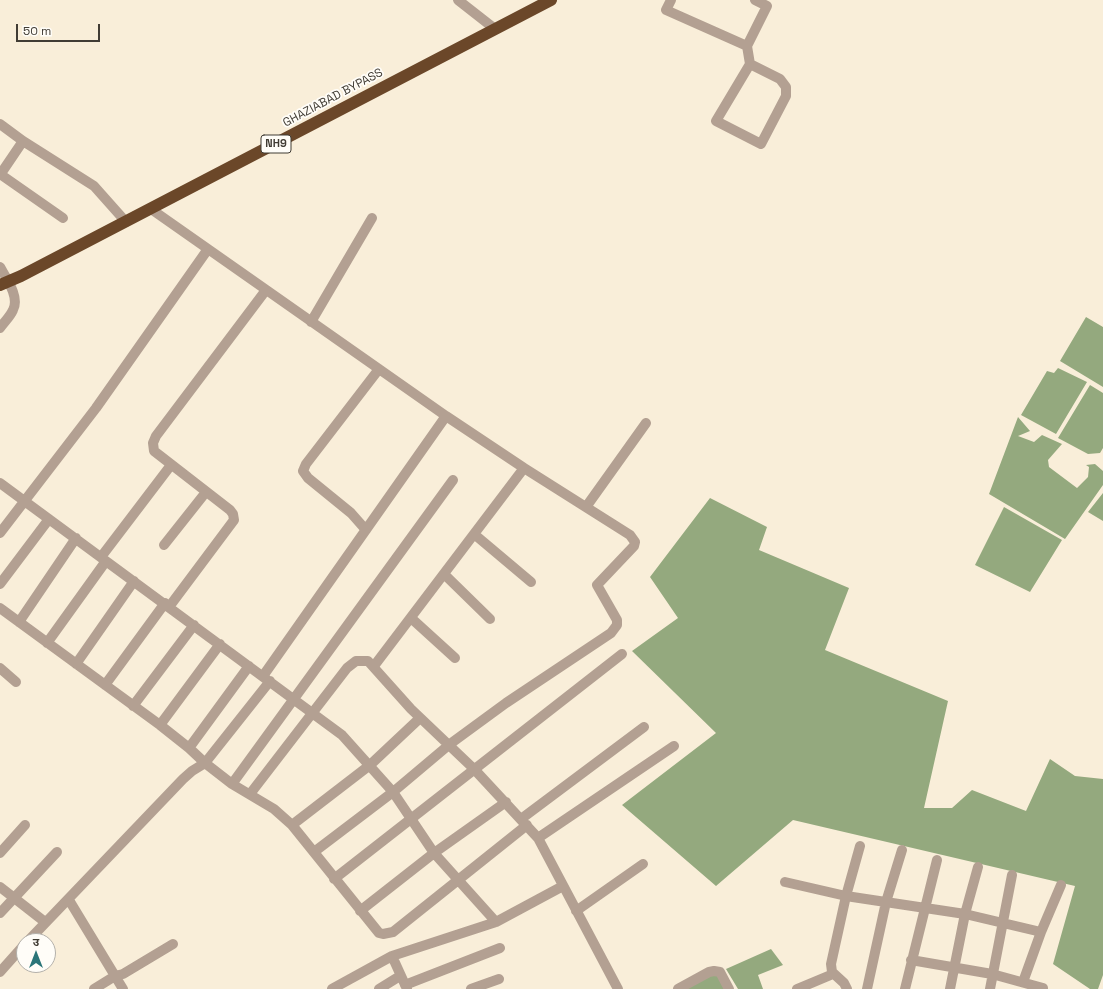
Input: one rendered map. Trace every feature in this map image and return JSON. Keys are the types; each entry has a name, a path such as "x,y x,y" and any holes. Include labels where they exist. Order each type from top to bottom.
{"highway":[{"name":"GHAZIABAD BYPASS","path":"4,284 551,0"}],"street":[{"path":"458,0 495,29"},
{"path":"672,0 666,10 747,46"},
{"path":"750,64 780,79 786,87 786,96 761,144 716,122 750,64 747,46 766,6 754,0"},
{"path":"0,124 23,141 94,186 126,222"},
{"path":"23,141 0,174 63,218"},
{"path":"151,209 446,416 524,468 630,535 635,542 634,546 597,586 617,620 615,629 506,703 450,744 393,792 314,852"},
{"path":"312,322 372,218"},
{"path":"0,533 96,408 208,249"},
{"path":"0,267 4,284 14,296 14,306 0,328"},
{"path":"105,685 234,520 233,514 154,451 153,443 156,436 266,290"},
{"path":"366,530 351,513 308,478 303,471 306,464 379,369"},
{"path":"35,933 182,780 192,771 205,763 267,678 366,530 446,416"},
{"path":"586,507 646,423"},
{"path":"47,643 104,559 171,465"},
{"path":"374,666 524,468"},
{"path":"232,784 453,480"},
{"path":"0,483 267,678 342,735 393,792 434,853 496,922"},
{"path":"164,545 206,492"},
{"path":"0,584 49,519"},
{"path":"474,534 531,582"},
{"path":"19,622 76,538"},
{"path":"444,574 490,619"},
{"path":"76,664 134,581"},
{"path":"0,608 160,725 232,784 274,809 292,825 379,933 388,934 459,880 524,822 644,727"},
{"path":"411,618 455,658"},
{"path":"133,706 194,625"},
{"path":"160,725 220,644"},
{"path":"334,879 622,654"},
{"path":"250,794 347,668 356,661 368,661 420,718 450,744 506,802 538,838 618,989"},
{"path":"189,748 249,666"},
{"path":"0,668 16,682"},
{"path":"292,825 370,765 420,718"},
{"path":"538,838 674,746"},
{"path":"360,911 434,853 506,802"},
{"path":"0,853 25,825"},
{"path":"847,989 844,983 831,970 831,961 846,896 860,846"},
{"path":"867,989 886,902 902,850"},
{"path":"0,913 57,852"},
{"path":"905,989 937,860"},
{"path":"576,911 643,864"},
{"path":"950,989 953,967 965,914 978,867"},
{"path":"990,989 1012,875"},
{"path":"785,882 846,896 965,914 1041,932"},
{"path":"332,989 392,956 496,922 563,886"},
{"path":"1023,982 1041,932 1061,886"},
{"path":"0,887 13,899 45,922"},
{"path":"68,900 123,989"},
{"path":"94,989 115,976 123,974 173,944"},
{"path":"379,989 404,983 500,948"},
{"path":"0,972 16,954"},
{"path":"392,956 404,983"},
{"path":"911,960 992,974 1042,988"},
{"path":"678,989 714,971 720,972 729,989"},
{"path":"797,989 834,974"},
{"path":"471,989 499,979"}],"shaded area":[{"path":"1086,317 1103,327 1103,387 1060,361"},
{"path":"1058,368 1087,382 1056,434 1021,415 1047,371 1054,373"},
{"path":"1090,385 1103,393 1103,448 1100,453 1088,454 1058,438"},
{"path":"1018,417 1030,431 1018,436 1034,442 1042,435 1062,444 1048,460 1049,467 1077,488 1088,477 1089,467 1086,465 1095,464 1103,471 1103,485 1065,539 989,494"},
{"path":"1103,493 1103,521 1088,512"},
{"path":"710,498 767,527 759,550 849,588 825,650 948,701 924,808 952,808 972,790 1026,811 1050,759 1075,776 1103,779 1103,975 1098,989 1090,989 1053,964 1075,886 793,820 716,886 622,805 716,733 632,651 678,618 650,577"},
{"path":"1004,507 1062,540 1030,592 975,565"},
{"path":"771,949 783,965 758,975 763,989 738,989 726,969"},
{"path":"714,969 725,989 683,989"}]}
